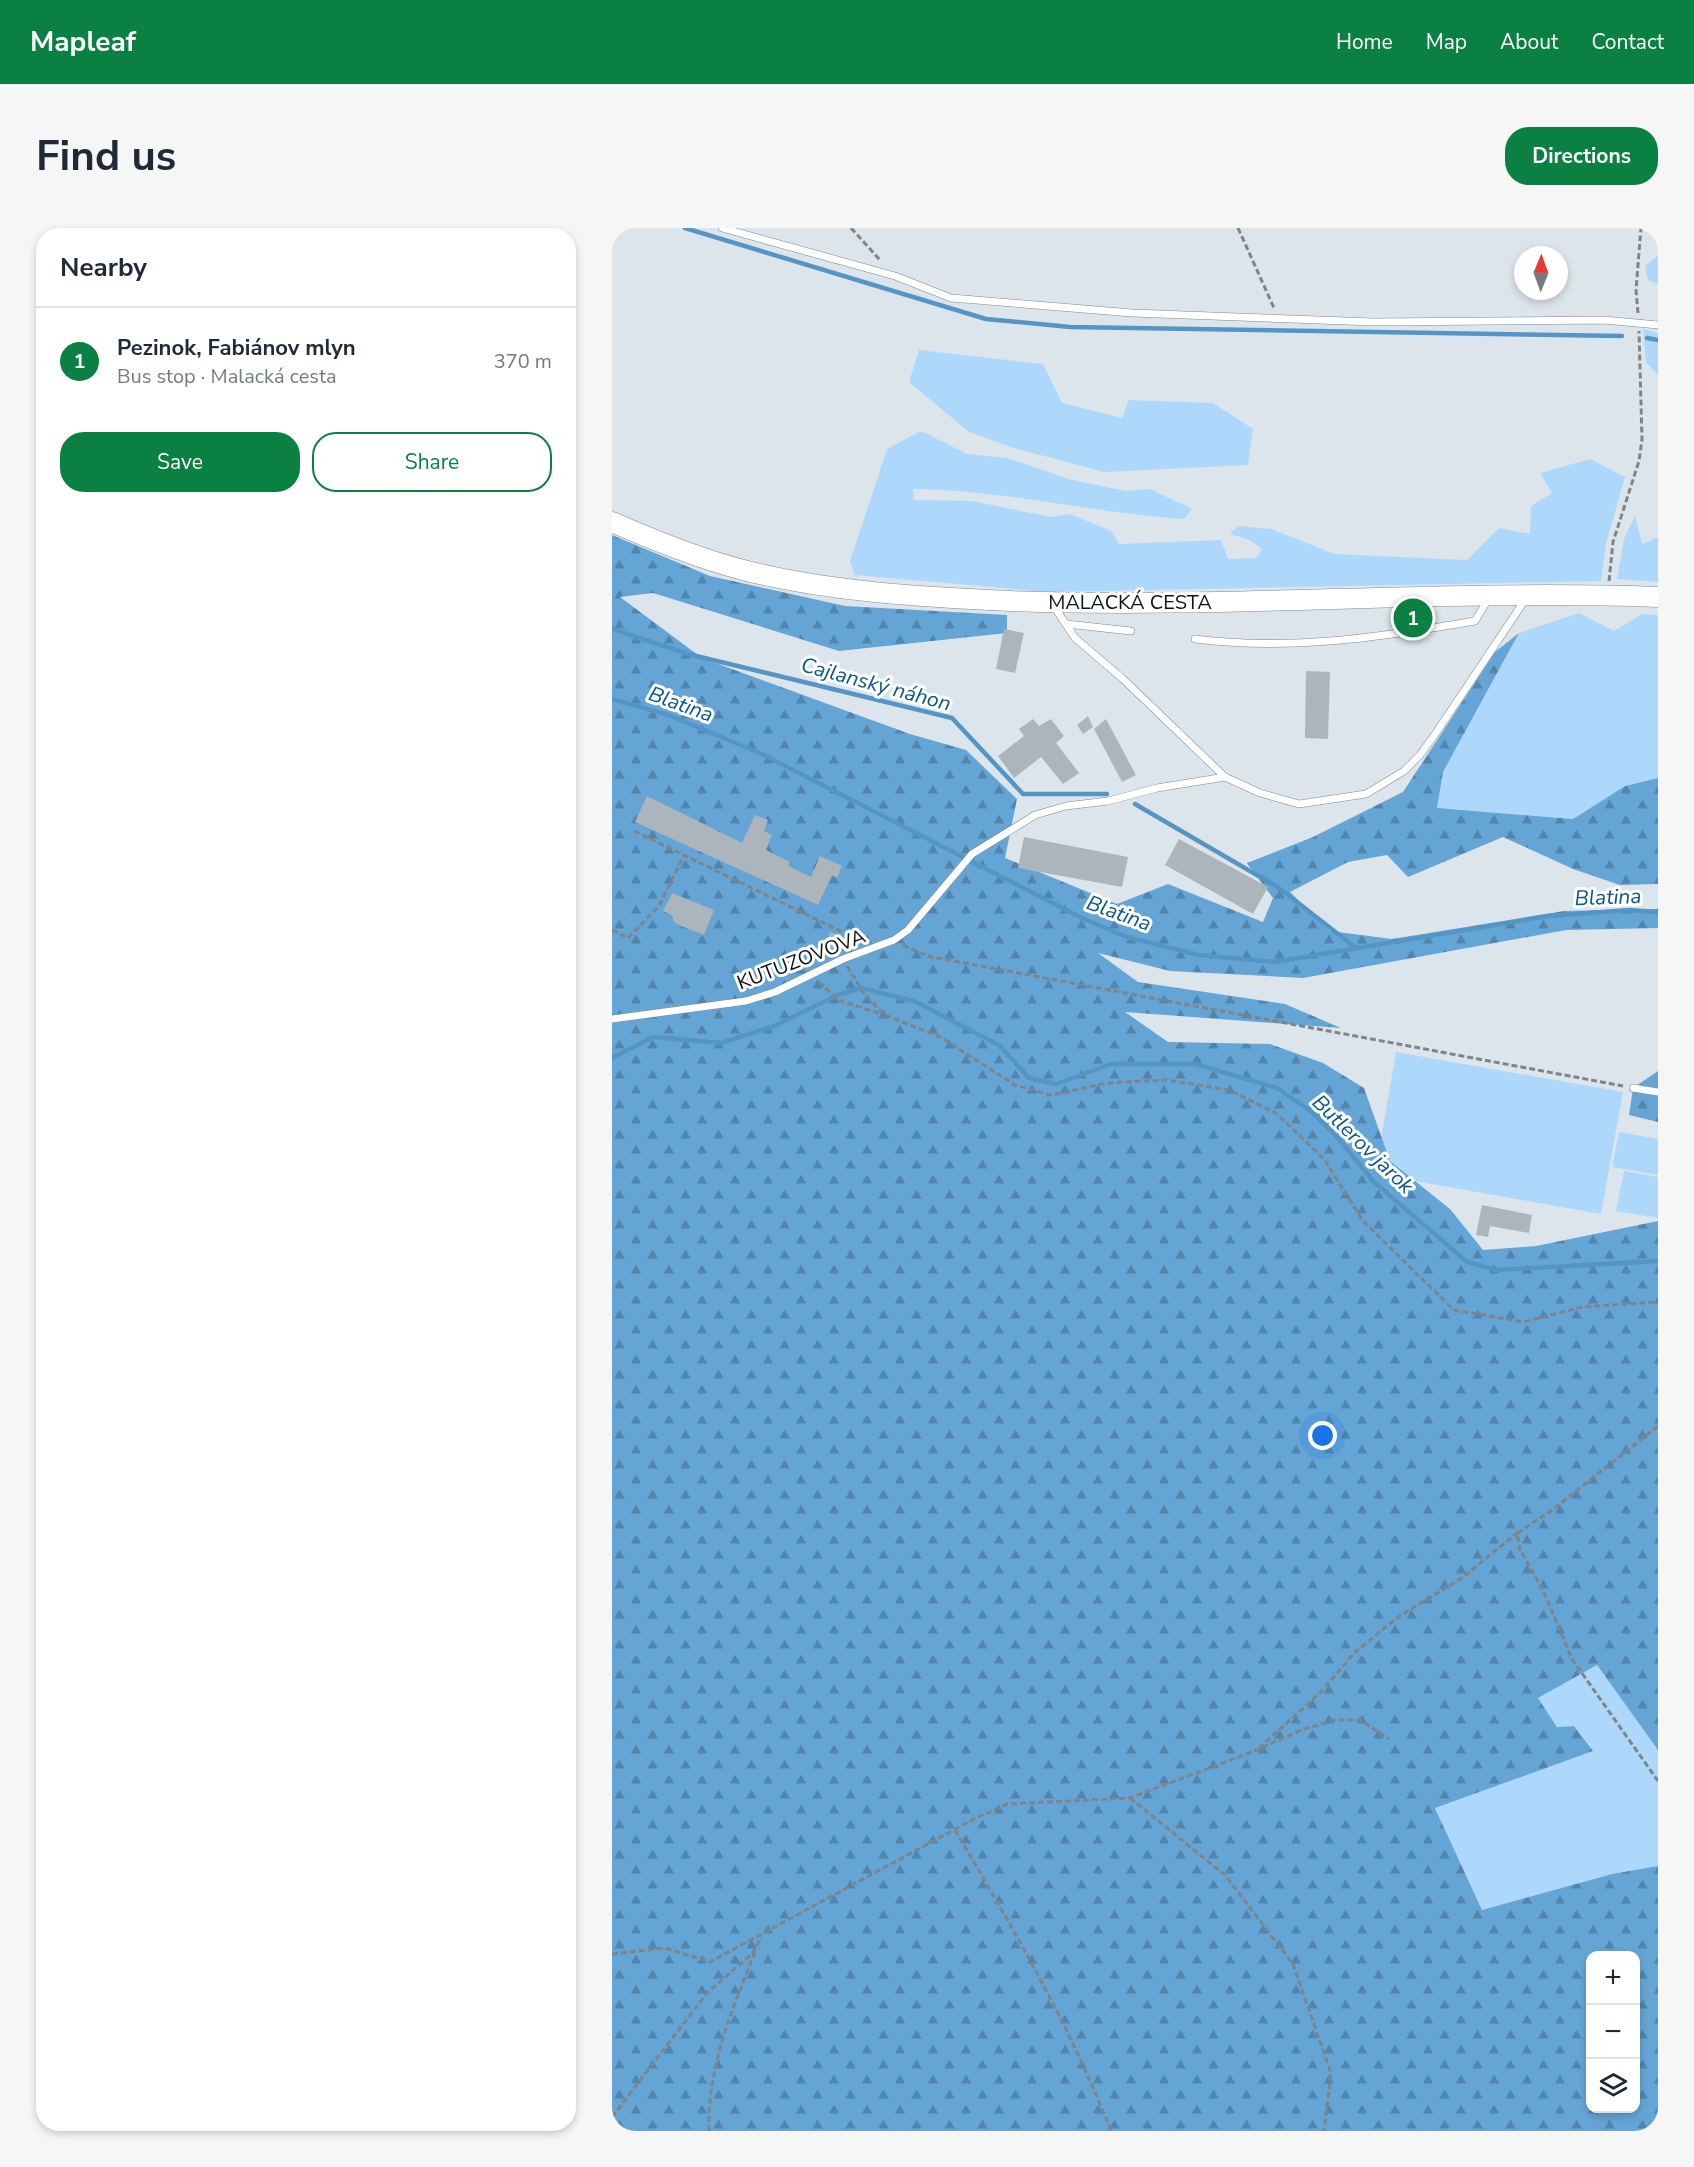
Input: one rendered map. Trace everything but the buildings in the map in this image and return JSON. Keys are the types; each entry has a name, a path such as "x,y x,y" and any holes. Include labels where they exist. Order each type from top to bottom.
{"main road":[{"name":"MALACKÁ CESTA","path":"612,522 709,561 796,581 942,598 1051,603 1203,603 1528,595 1658,597"}],"lane":[{"path":"722,228 895,276 951,298 1132,313 1373,322 1638,321 1658,325"},
{"path":"1051,603 1075,638 1123,679 1225,777 1260,793 1299,804 1366,794 1385,784 1420,755 1528,595"},
{"path":"1195,639 1229,643 1298,644 1379,637 1476,621 1491,596"},
{"path":"1066,624 1131,631"},
{"name":"KUTUZOVOVA","path":"612,1019 746,1001 775,992 843,959 894,940 908,930 972,854 1010,829 1050,810 1225,777"},
{"path":"1633,1088 1658,1092"}],"path":[{"path":"851,228 895,276"},
{"path":"1238,228 1278,318"},
{"path":"1608,595 1613,542 1639,461 1642,439 1636,290 1641,228"},
{"path":"633,831 876,948"},
{"path":"612,930 628,938 659,906 684,855"},
{"path":"894,940 927,956 1633,1088"},
{"path":"843,959 863,992 883,1014"},
{"path":"811,974 838,1000 883,1014 940,1037 1015,1085 1050,1095 1107,1083 1167,1080 1229,1090 1276,1113 1324,1159 1363,1221 1454,1310 1523,1322 1582,1307 1658,1302"},
{"path":"1257,1750 1321,1692 1354,1653 1398,1617 1462,1578 1517,1533 1551,1511 1658,1426"},
{"path":"1517,1533 1520,1550 1543,1590 1572,1659 1658,1781"},
{"path":"612,1954 665,1948 710,1962 761,1937 829,1897 1007,1804 1130,1798 1257,1750 1301,1730 1335,1720 1360,1720 1389,1739"},
{"path":"1130,1798 1225,1875 1293,1964 1331,2073 1324,2131"},
{"path":"955,1830 1035,1965 1096,2093 1111,2131"},
{"path":"612,2117 707,1993 753,1953 761,1937"},
{"path":"709,2131 721,2037 761,1937"}],"shaded area":[{"path":"1658,256 1658,284 1648,280 1645,266"},
{"path":"1643,329 1658,333 1658,375 1646,362"},
{"path":"919,350 1043,364 1062,403 1122,418 1129,400 1213,403 1253,429 1248,465 1104,472 1014,448 969,432 909,382"},
{"path":"921,431 967,454 1007,458 1072,480 1126,491 1150,489 1192,509 1184,519 947,490 913,489 914,500 972,501 1051,517 1070,514 1111,531 1119,544 1221,540 1228,559 1256,558 1262,549 1250,540 1230,534 1238,526 1271,529 1335,554 1467,560 1499,528 1530,534 1531,506 1552,493 1540,473 1590,459 1625,477 1606,544 1601,581 1048,592 854,575 850,561 887,449"},
{"path":"1635,515 1642,544 1658,537 1658,582 1617,579 1624,539"},
{"path":"1579,613 1614,631 1642,614 1658,615 1658,778 1625,786 1573,819 1437,808 1443,772 1519,633"},
{"path":"1396,1052 1623,1092 1601,1214 1375,1174"},
{"path":"1619,1132 1658,1139 1658,1175 1612,1167"},
{"path":"1624,1171 1658,1177 1658,1218 1616,1211"},
{"path":"1597,1665 1658,1750 1658,1866 1612,1874 1482,1910 1435,1807 1593,1751 1574,1726 1557,1727 1538,1698"}],"green space":[{"path":"612,535 710,576 845,606 1007,615 1007,633 839,651 653,593 620,597 702,658 910,734 966,750 1017,799 1005,858 1117,904 1168,884 1263,922 1273,898 1247,863 1313,837 1403,792 1495,652 1519,633 1443,772 1437,808 1573,819 1625,786 1658,778 1658,884 1620,885 1573,869 1503,837 1408,877 1387,855 1348,862 1290,892 1330,931 1392,939 1564,911 1658,909 1658,928 1566,930 1303,978 1170,971 1098,953 1138,982 1285,1004 1341,1028 1125,1012 1168,1042 1270,1044 1323,1063 1364,1088 1390,1161 1450,1209 1483,1250 1536,1246 1658,1221 1658,1750 1597,1665 1538,1698 1557,1727 1574,1726 1593,1751 1435,1808 1482,1910 1612,1874 1658,1866 1658,2131 612,2131"},
{"path":"1658,1071 1658,1122 1629,1115 1633,1088"}],"waterway":[{"path":"685,228 986,319 1070,327 1622,336"},
{"path":"1647,338 1658,340"},
{"name":"Cajlanský náhon","path":"612,629 688,654 952,718 1023,794 1107,794"},
{"name":"Blatina","path":"612,699 671,716 762,754 1082,918 1127,937 1199,955 1275,962 1548,916 1629,910 1658,912"},
{"name":"Cajlanský náhon","path":"1135,804 1279,888 1356,948"},
{"name":"Butlerov jarok","path":"612,1058 653,1037 721,1043 774,1026 838,995 861,988 914,1001 999,1045 1029,1078 1056,1084 1111,1064 1195,1064 1277,1088 1312,1112 1338,1138 1373,1181 1467,1262 1496,1270 1658,1261"}],"place":[{"name":"Pezinok, Fabiánov mlyn","path":"1413,618"}]}
